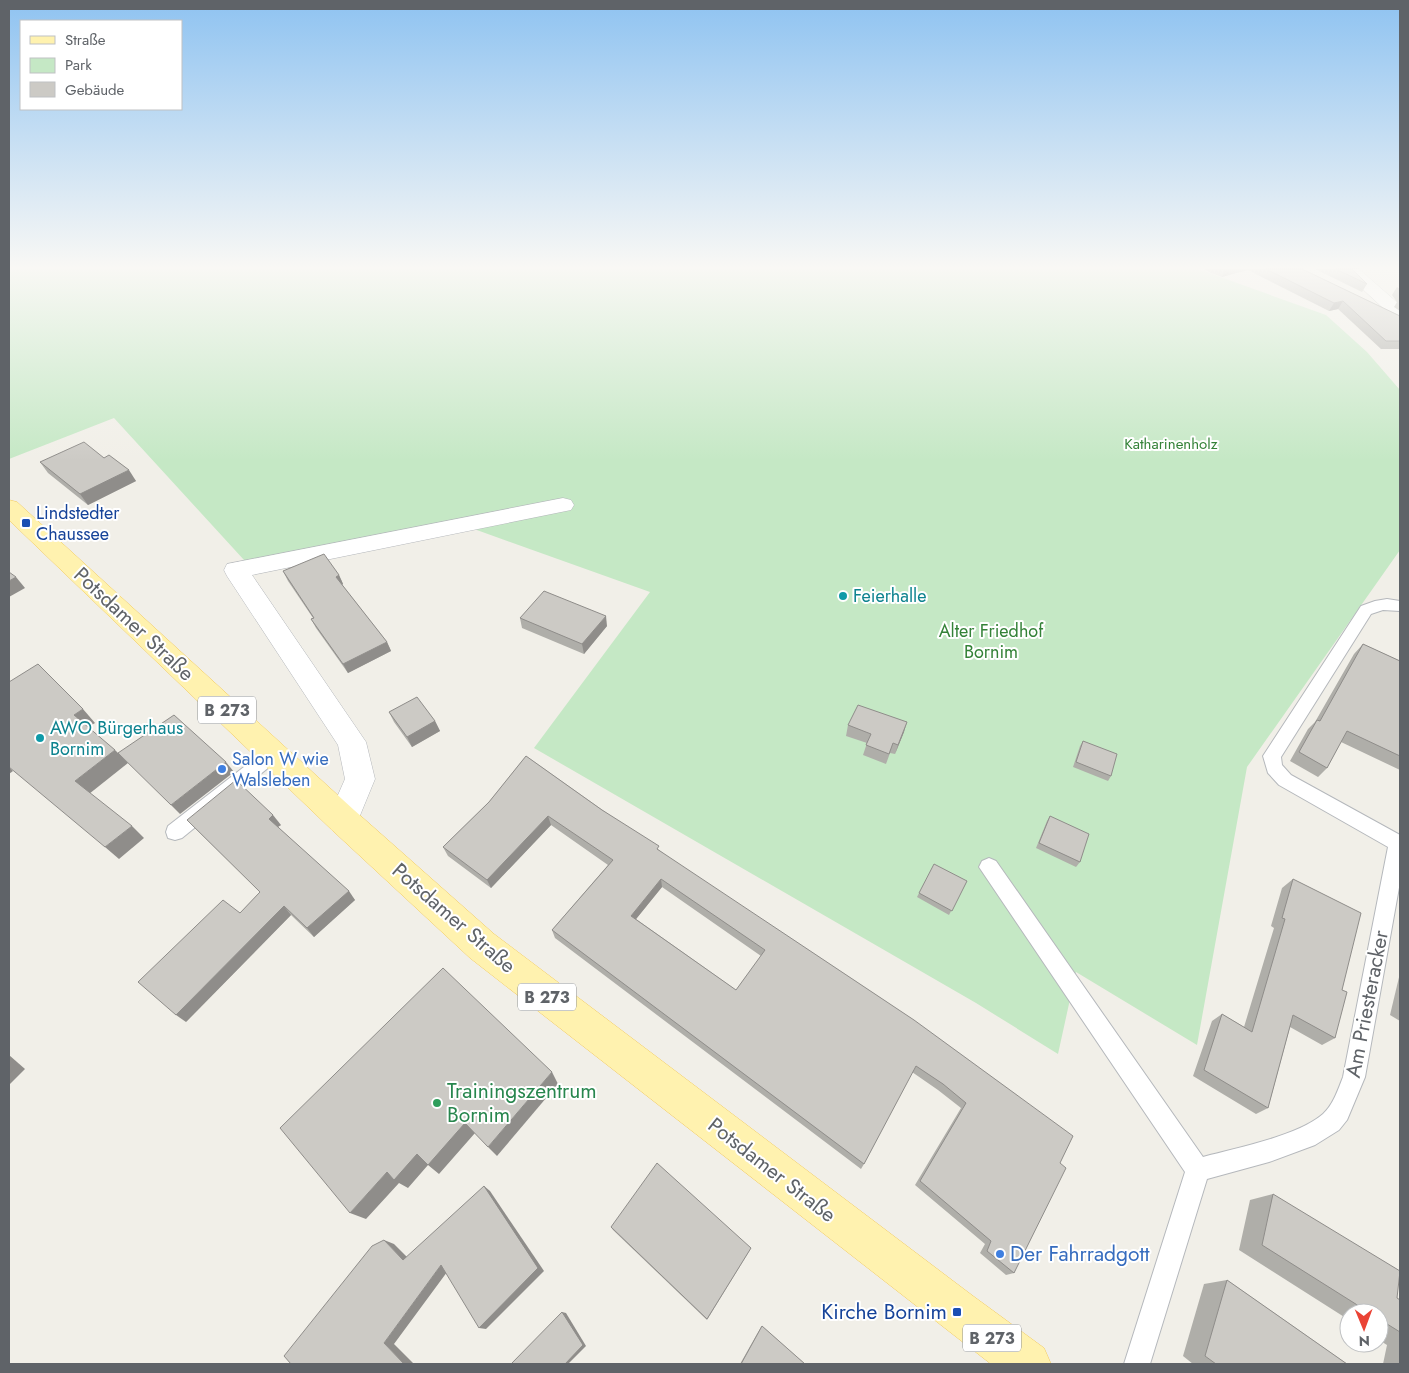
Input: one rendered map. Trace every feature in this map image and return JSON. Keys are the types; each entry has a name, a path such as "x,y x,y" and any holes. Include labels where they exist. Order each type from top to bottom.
{"main road":[{"name":"Potsdamer Straße","path":"9,507 343,820 482,946 949,1306 1028,1364"}],"street":[{"path":"343,820 360,779 352,742 236,570 563,505"}],"lane":[{"name":"Am Priesteracker","path":"1198,1170 1309,1137 1331,1122 1343,1104 1354,1077 1398,843 1285,780 1274,768 1272,756 1366,610 1375,605 1388,604 1400,606"},
{"path":"175,832 273,754"},
{"path":"989,868 1198,1170 1137,1364"}],"green space":[{"name":"Katharinenholz","path":"9,333 1346,333 1367,352 1400,390 1400,550 1247,767 1197,1045 1076,972 1058,1054 976,1003 534,748 650,592 474,529 255,572 114,418 9,459"}],"building":[{"path":"1377,333 1400,333 1400,341 1386,341"},
{"path":"84,442 104,458 109,455 129,470 80,494 40,462"},
{"path":"324,554 339,575 336,577 387,642 343,664 311,619 314,618 283,571"},
{"path":"9,572 16,577 9,581"},
{"path":"544,591 606,616 582,644 520,618"},
{"path":"1363,644 1400,661 1400,756 1347,731 1327,768 1299,752 1317,720 1320,721"},
{"path":"38,664 83,709 74,715 115,750 75,781 132,826 105,847 9,767 9,682"},
{"path":"417,697 435,721 407,737 389,712"},
{"path":"858,705 907,722 898,745 893,743 889,754 866,745 871,734 848,725"},
{"path":"174,715 226,762 171,805 118,753"},
{"path":"1083,741 1117,754 1111,776 1076,762"},
{"path":"526,756 602,810 659,846 657,849 914,1020 1073,1136 1060,1163 1066,1168 1014,1273 987,1251 991,1241 920,1181 966,1103 943,1084 916,1066 864,1164 552,930 613,860 548,816 487,880 443,847 489,802","holes":["661,879 765,950 736,990 631,916"]},
{"path":"236,780 273,815 269,819 349,891 307,928 284,906 176,1015 138,982 223,900 240,913 260,892 187,820"},
{"path":"1050,816 1089,834 1080,862 1039,843"},
{"path":"934,864 967,881 952,911 919,893"},
{"path":"1293,879 1361,913 1342,990 1347,992 1335,1038 1293,1015 1268,1108 1204,1070 1222,1014 1252,1032 1285,919 1282,918"},
{"name":"Trainingszentrum Bornim","path":"443,968 552,1072 488,1147 465,1123 428,1165 417,1154 394,1180 387,1172 350,1213 280,1128"},
{"path":"657,1163 751,1248 707,1319 611,1227"},
{"path":"484,1186 538,1268 479,1328 441,1265 384,1343 404,1364 291,1364 284,1356 372,1246 384,1240 403,1260"},
{"path":"1273,1194 1400,1271 1397,1298 1400,1300 1400,1332 1389,1325 1389,1303 1354,1303 1262,1245"},
{"path":"1227,1280 1347,1364 1216,1364 1205,1356"},
{"path":"562,1312 583,1345 565,1364 511,1364"},
{"path":"762,1326 805,1364 741,1364"}],"place":[{"name":"Lindstedter Chaussee","path":"26,523"},
{"name":"Feierhalle","path":"843,596"},
{"name":"AWO Bürgerhaus Bornim","path":"40,738"},
{"name":"Salon W wie Walsleben","path":"222,769"},
{"name":"Trainingszentrum Bornim","path":"437,1103"},
{"name":"Der Fahrradgott","path":"1000,1254"},
{"name":"Kirche Bornim","path":"957,1312"}],"park label":[{"name":"Alter Friedhof Bornim","path":"991,641"}]}
